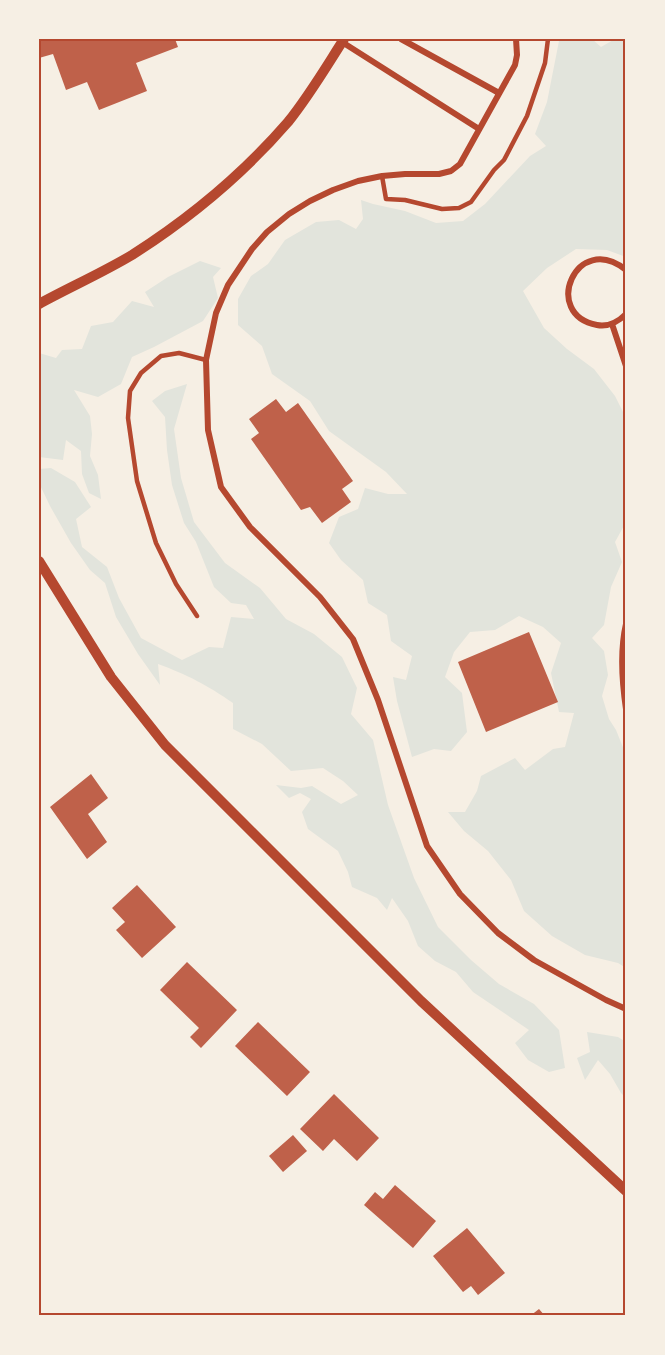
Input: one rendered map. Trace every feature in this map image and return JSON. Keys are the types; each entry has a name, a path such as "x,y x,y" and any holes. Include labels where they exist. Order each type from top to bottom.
{"street":[{"path":"401,39 500,93"},
{"path":"516,39 515,65 460,164 451,171 439,174 382,176 333,190 289,214 267,232 252,249 228,285 216,313 206,360 208,430 221,487 250,527 320,597 353,639 378,700 427,846 460,894 498,933 534,960 626,1009"},
{"path":"39,304 130,256 178,224 228,184 288,122 316,85 343,40 479,129"},
{"path":"626,270 617,263 607,260 585,263 571,279 568,290 573,311 590,324 602,326 612,324 626,314"},
{"path":"612,324 626,366"},
{"path":"39,561 111,677 165,745 421,1001 626,1191"},
{"path":"626,624 623,637 623,672 626,709"}],"lane":[{"path":"382,176 386,199 405,200 442,209 459,208 471,202 504,160 527,116 545,63 548,39"},
{"path":"197,615 176,584 156,543 137,481 128,418 130,391 141,372 161,356 179,353 206,360"}],"shaded area":[{"path":"592,39 601,47 615,39 626,39 626,257 607,250 576,249 547,268 523,291 544,328 594,369 615,396 626,418 626,522 615,542 622,562 611,587 604,625 592,638 604,651 608,675 602,696 609,719 626,755 626,968 618,963 585,955 552,936 524,911 511,880 488,851 464,831 448,812 465,812 477,791 481,776 515,758 525,770 553,749 565,747 574,713 559,712 551,673 561,643 543,627 519,616 495,630 470,632 454,652 445,677 462,693 467,732 451,751 434,749 412,757 393,677 406,680 412,656 391,641 387,615 368,603 363,580 341,560 329,543 339,517 358,509 365,488 388,494 407,494 386,472 329,431 310,401 272,374 262,346 238,325 238,299 251,276 268,264 285,240 316,222 339,220 356,229 363,219 361,200 405,211 436,223 463,221 485,204 530,156 546,146 535,134 547,102 559,41"},
{"path":"200,261 221,268 213,277 218,298 203,321 132,357 121,384 98,397 74,390 90,416 92,434 90,456 98,475 101,499 89,493 82,474 81,451 66,440 63,460 39,457 39,353 56,358 62,350 82,349 91,326 113,322 132,301 154,307 145,292"},
{"path":"187,384 174,429 181,478 194,522 225,563 260,588 286,619 314,634 342,657 357,688 351,714 373,740 388,805 414,878 438,927 499,984 534,1004 559,1030 565,1068 549,1072 528,1060 515,1043 529,1030 473,992 456,972 435,961 418,946 408,921 392,898 387,910 377,898 352,887 338,851 308,829 302,812 311,799 300,793 289,798 276,785 301,788 312,786 341,804 358,795 343,781 323,768 291,771 262,744 233,729 233,703 188,676 158,664 160,685 116,617 105,583 90,570 71,543 50,506 39,483 39,469 51,468 75,482 91,507 76,519 82,547 107,567 119,598 141,638 182,660 209,647 223,648 231,617 254,619 246,605 231,603 214,587 196,542 184,523 172,485 165,417 152,401 165,391"},
{"path":"587,1032 618,1037 626,1042 626,1076 623,1078 626,1080 626,1098 598,1060 585,1080 577,1058 590,1052"}],"building":[{"path":"39,39 175,39 178,47 136,63 147,91 99,110 87,82 66,90 53,54 39,58"},
{"path":"276,399 286,412 298,403 353,481 342,489 351,502 322,523 310,507 301,510 251,439 259,433 249,419"},
{"path":"529,632 558,702 486,732 458,662"},
{"path":"91,774 108,798 88,814 107,842 87,859 50,807"},
{"path":"137,885 176,927 142,958 116,930 125,922 112,908"},
{"path":"187,962 237,1010 201,1048 190,1037 199,1028 160,990"},
{"path":"258,1022 310,1072 287,1096 235,1046"},
{"path":"334,1094 379,1138 357,1161 334,1139 323,1151 300,1129"},
{"path":"293,1135 307,1151 283,1172 269,1156"},
{"path":"395,1185 436,1221 413,1248 364,1205 375,1192 383,1199"},
{"path":"467,1228 505,1273 478,1295 471,1286 463,1292 433,1256"},
{"path":"539,1309 545,1316 530,1316"}]}
